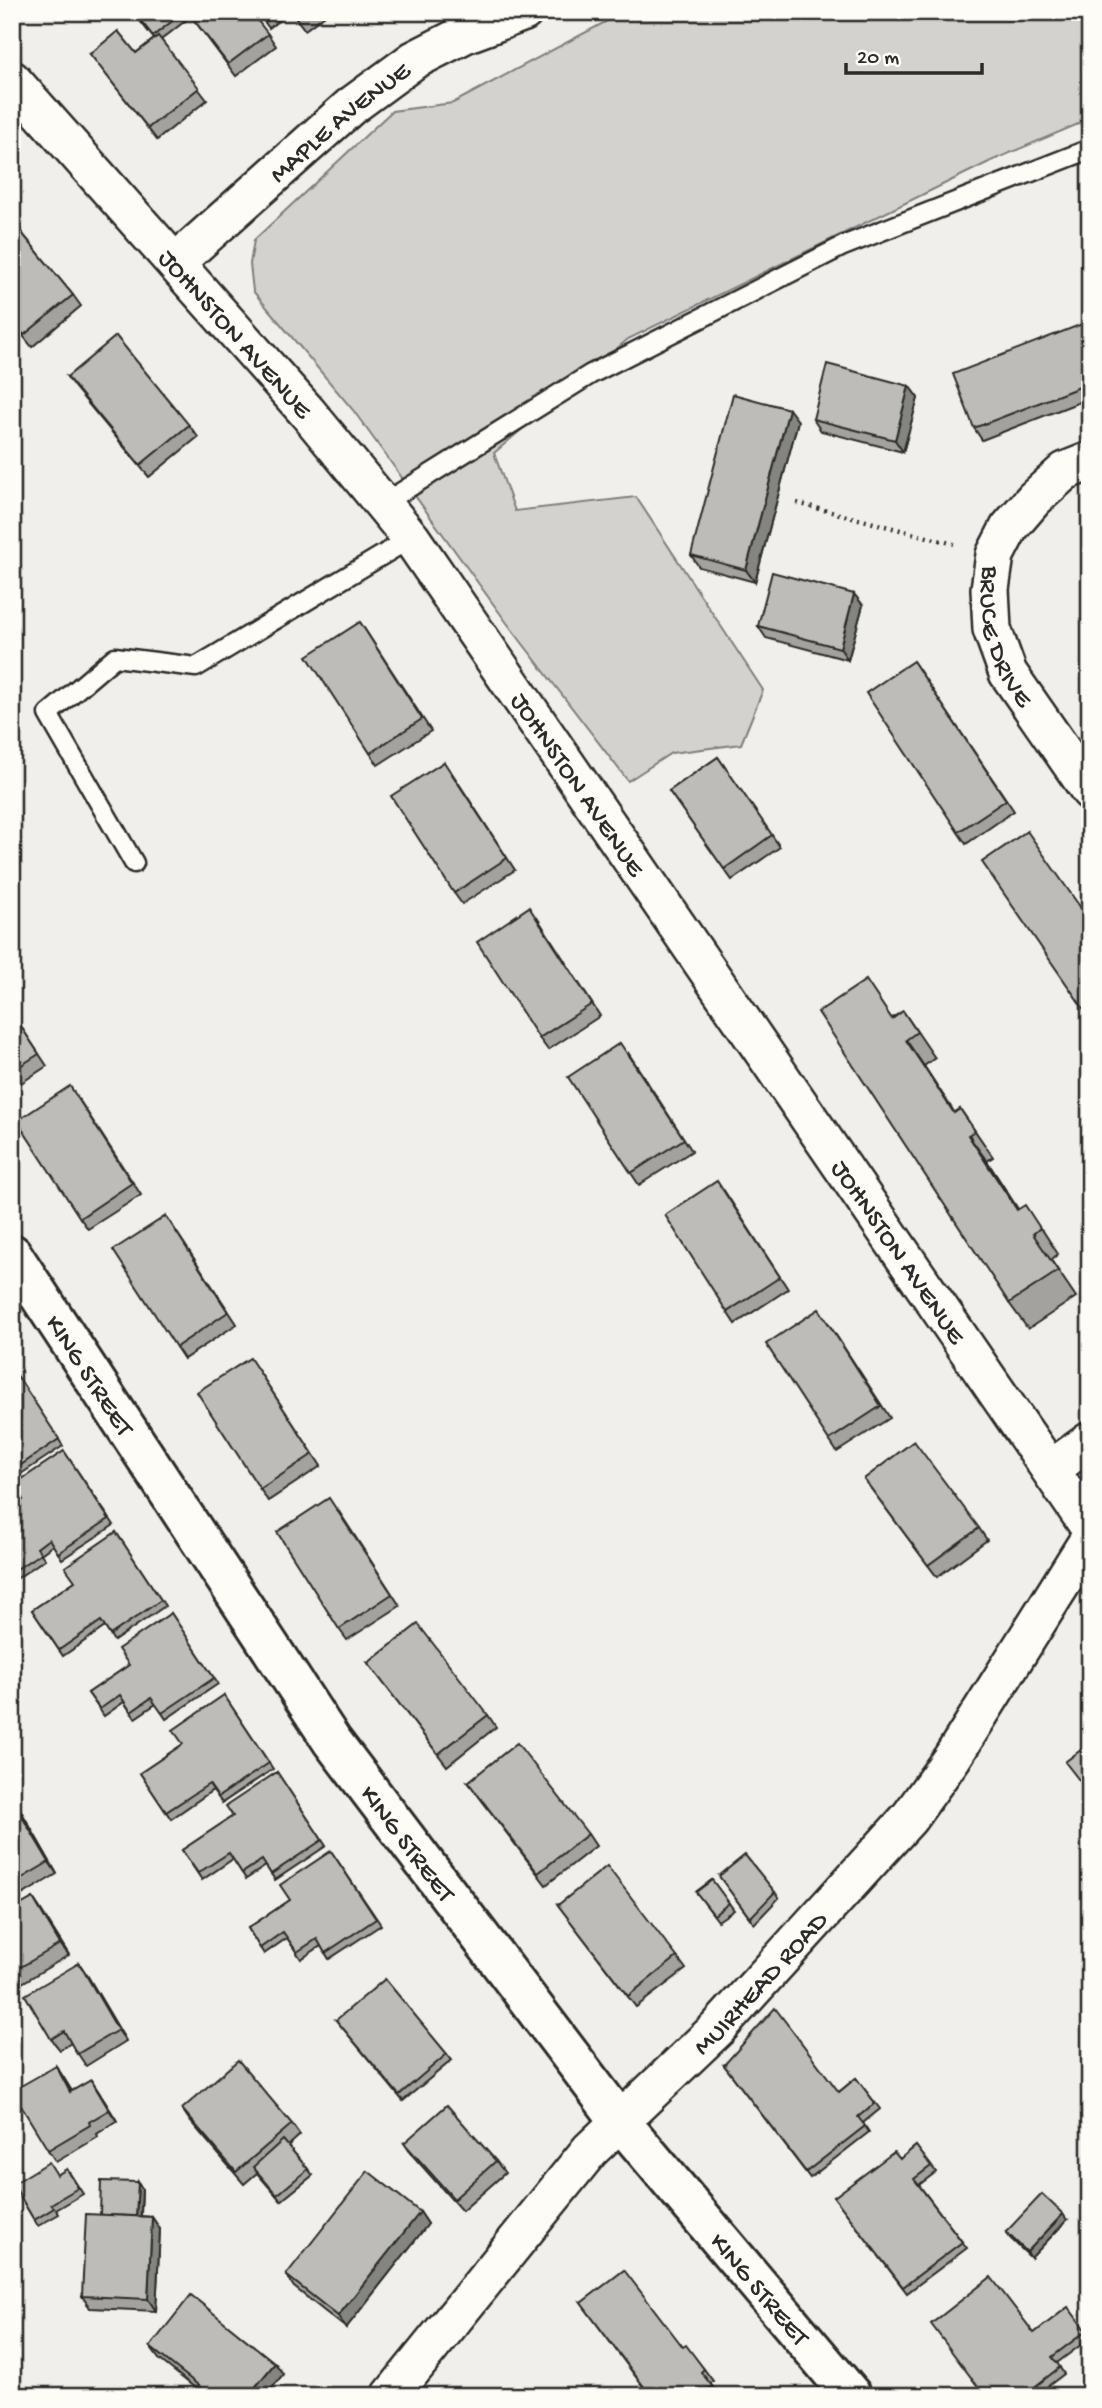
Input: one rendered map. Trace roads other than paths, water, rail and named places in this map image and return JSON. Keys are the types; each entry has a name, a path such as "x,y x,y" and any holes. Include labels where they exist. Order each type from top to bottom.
{"main road":[{"name":"KING STREET","path":"12,1254 332,1741 620,2121 852,2396"}],"street":[{"name":"MAPLE AVENUE","path":"175,263 350,107 414,60 465,34 524,12"},
{"name":"JOHNSTON AVENUE","path":"12,80 308,413 411,538 1090,1528"},
{"name":"BRUCE DRIVE","path":"1090,461 1065,471 1034,499 1009,528 995,555 990,589 992,629 1008,673 1090,791"},
{"path":"1051,1469 1090,1441"},
{"name":"MUIRHEAD ROAD","path":"391,2396 590,2150 716,2029 909,1818 952,1758 1090,1538"}],"lane":[{"path":"384,503 591,374 842,246 1090,149"},
{"path":"134,863 48,714 115,657 195,667 411,538"}]}
